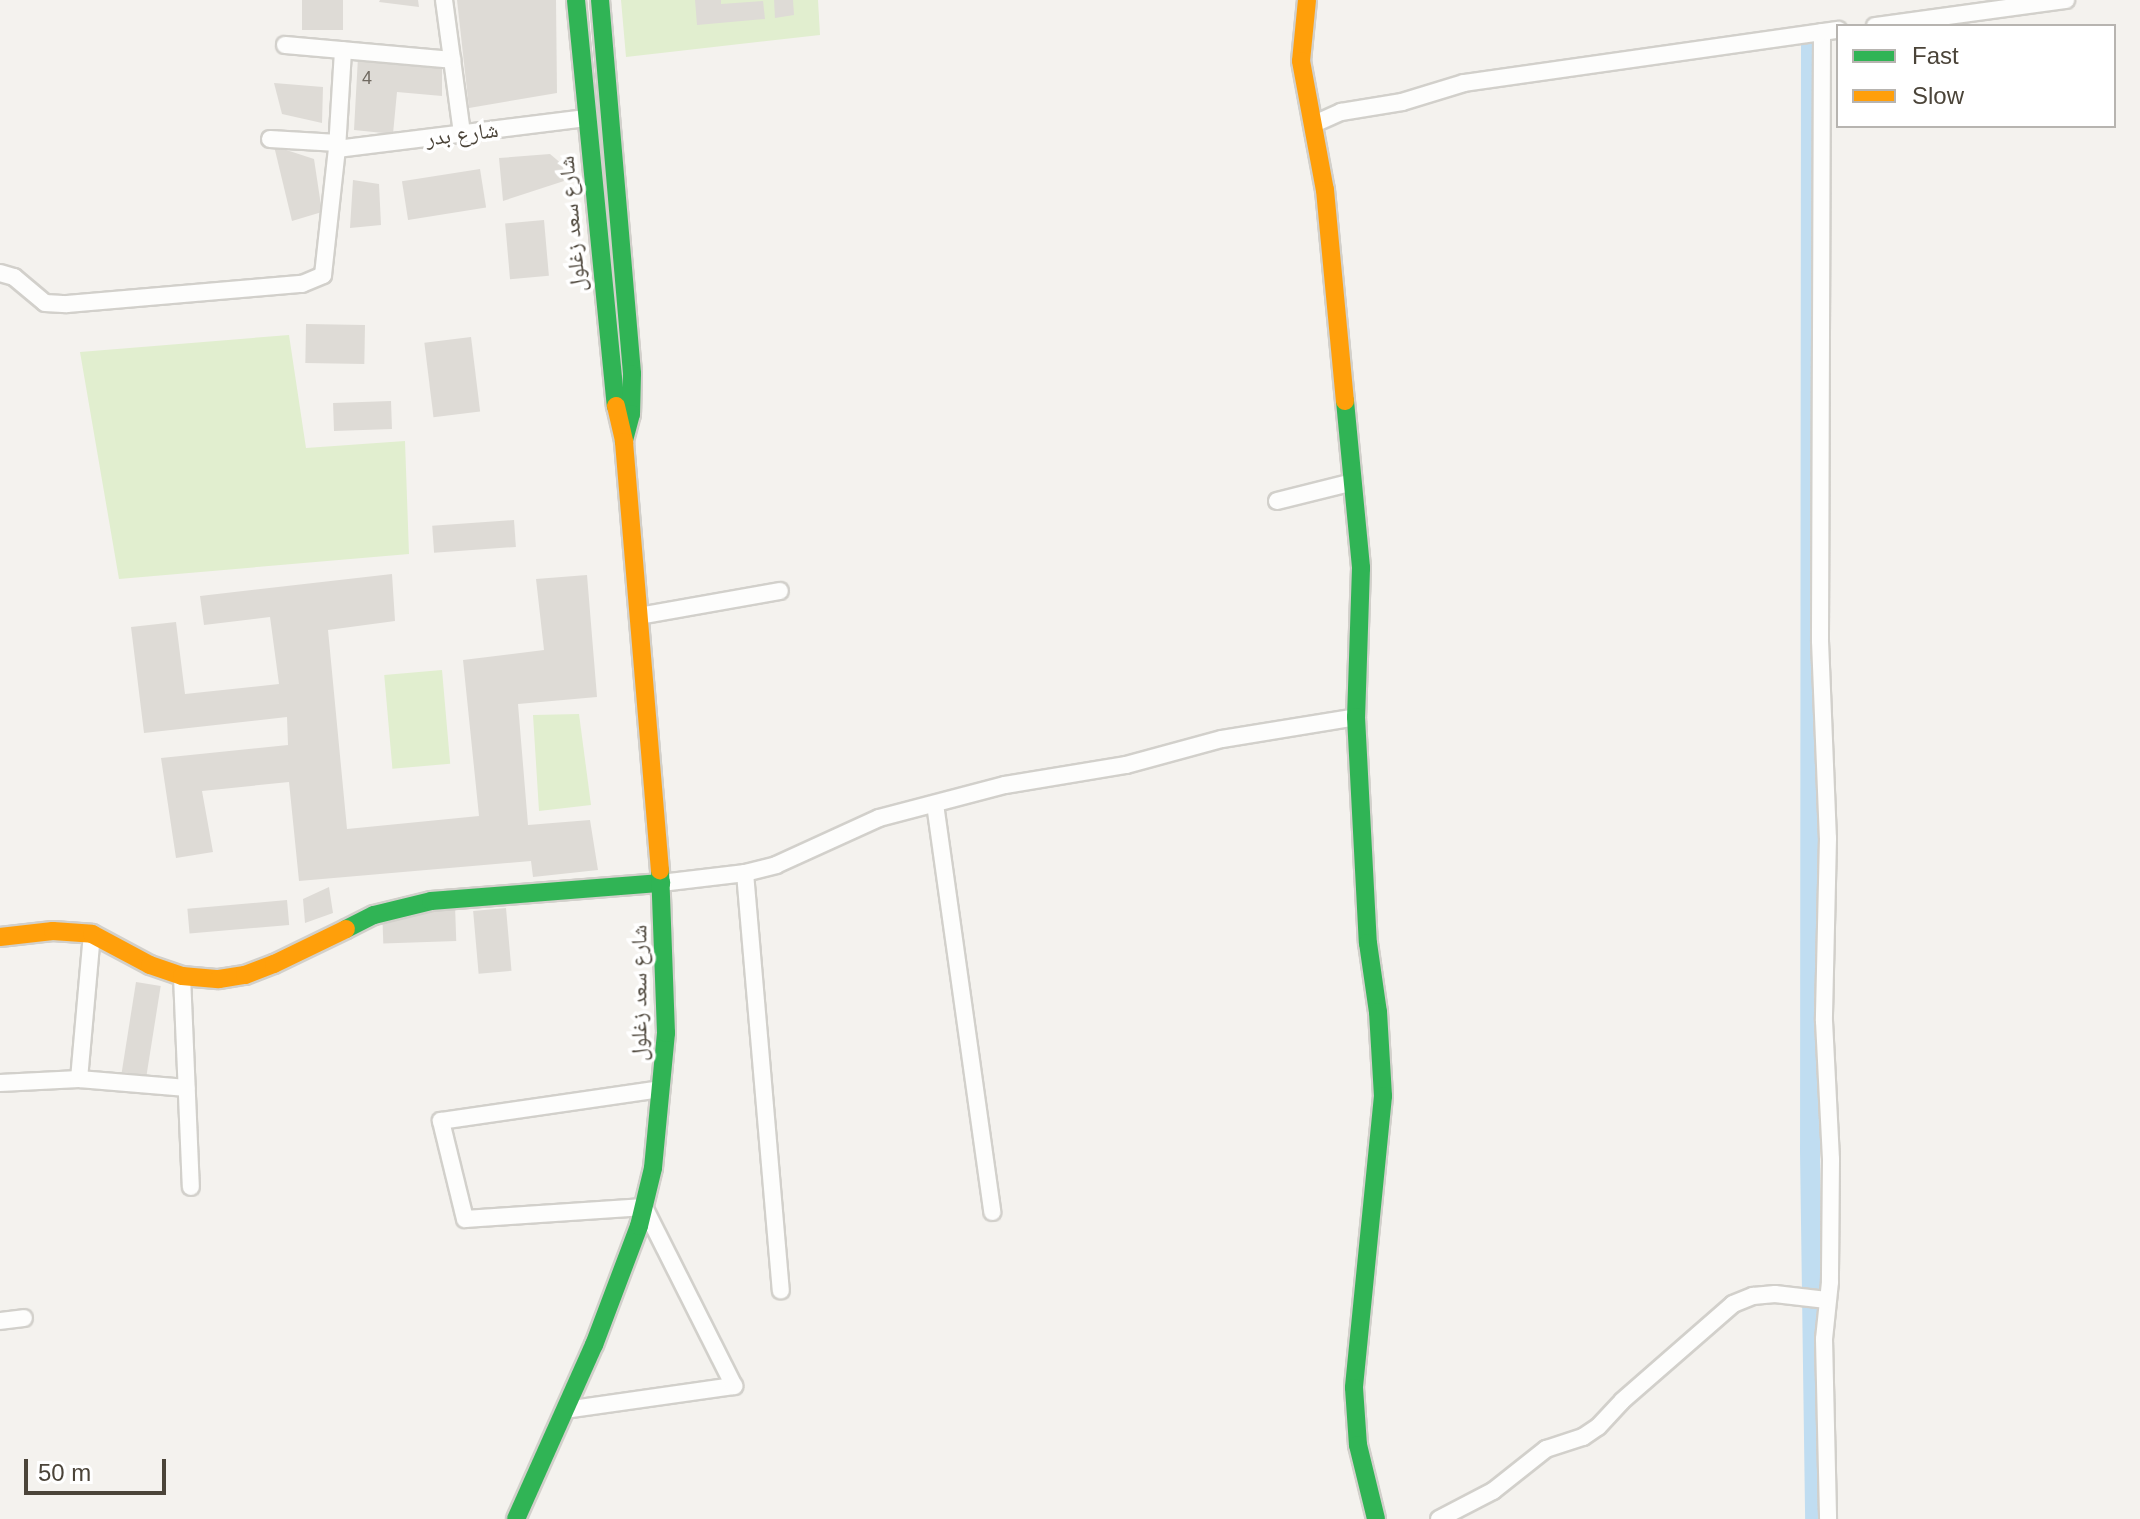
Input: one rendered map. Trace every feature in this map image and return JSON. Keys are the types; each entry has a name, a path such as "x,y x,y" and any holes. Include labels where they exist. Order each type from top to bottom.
{"street":[{"path":"444,0 462,134"},
{"name":"شارع سعد زغلول","path":"516,1519 620,1284 644,1207 653,1168 666,1033 661,883 624,442 612,389 576,0"},
{"name":"شارع سعد زغلول","path":"600,0 632,374 631,414 624,442"},
{"path":"1307,0 1301,61 1325,190 1362,596 1356,717 1368,943 1378,1012 1383,1096 1354,1388 1358,1445 1376,1519"},
{"path":"1890,24 2066,0"},
{"path":"1314,124 1341,112 1402,102 1464,83 1830,31 1820,641 1826,721 1828,838 1824,1021 1831,1159 1830,1282 1824,1300 1828,1519"},
{"path":"285,45 452,60"},
{"path":"0,273 14,277 45,303 67,304 313,281 323,275 338,146 343,50"},
{"name":"شارع بدر","path":"270,139 338,146 586,118"},
{"path":"1277,501 1353,482"},
{"path":"639,616 780,591"},
{"path":"0,937 53,931 92,934 150,965 182,976 219,979 245,975 374,915 431,901 661,883 745,873 776,865 879,818 1005,785 1126,765 1222,739 1356,717"},
{"path":"935,804 992,1212"},
{"path":"745,873 781,1290"},
{"path":"79,1079 92,934"},
{"path":"182,976 191,1187"},
{"path":"0,1083 79,1079 187,1088"},
{"path":"565,1410 734,1386 644,1207 465,1219 441,1121 661,1089"},
{"path":"1439,1519 1493,1491 1546,1449 1583,1437 1598,1427 1622,1401 1733,1304 1753,1296 1798,1296 1824,1300"},
{"path":"0,1321 24,1318"}],"green space":[{"path":"621,0 818,0 820,35 626,57"},
{"path":"289,335 306,448 405,441 409,554 119,579 80,352"},
{"path":"442,670 450,764 392,769 384,675"},
{"path":"579,714 591,805 539,811 533,715"}],"building":[{"path":"302,0 343,0 343,30 302,30"},
{"path":"418,0 419,7 379,2"},
{"path":"457,0 556,0 557,93 469,108"},
{"path":"695,0 721,0 721,4 763,1 765,19 697,25"},
{"path":"774,0 793,0 794,15 775,18"},
{"path":"358,57 442,63 442,96 397,92 393,134 354,130"},
{"path":"274,83 323,87 322,123 282,114"},
{"path":"274,146 314,159 322,212 292,221"},
{"path":"550,154 563,165 564,181 503,201 499,158"},
{"path":"480,169 486,208 408,220 402,181"},
{"path":"353,180 379,184 381,225 350,228"},
{"path":"544,220 549,276 510,279 505,223"},
{"path":"306,324 365,325 364,364 305,363"},
{"path":"471,337 480,411 433,417 424,343"},
{"path":"391,401 392,429 334,431 333,403"},
{"path":"514,520 516,547 434,553 432,526"},
{"path":"392,574 395,621 328,630 347,829 479,816 463,660 544,650 536,579 587,575 597,697 518,704 528,825 590,820 598,870 533,877 531,861 299,881 289,782 202,791 213,852 176,858 161,758 288,745 287,717 144,733 131,627 176,622 185,694 279,684 270,617 204,625 200,596"},
{"path":"329,887 333,913 305,923 303,899"},
{"path":"287,900 289,925 190,934 187,909"},
{"path":"455,905 456,941 383,944 382,908"},
{"path":"506,908 511,971 479,974 473,911"},
{"path":"136,982 161,986 146,1076 122,1072"}],"waterway":[{"path":"1811,41 1810,1151 1815,1519"}],"traffic: fast":[{"path":"576,0 616,406"},
{"path":"600,0 632,374 631,414 624,441"},
{"path":"1345,401 1361,568 1356,717 1368,943 1378,1012 1383,1096 1354,1388 1358,1445 1376,1519"},
{"path":"516,1519 594,1345 639,1226 653,1168 666,1033 660,870"},
{"path":"346,929 374,915 431,901 661,883"}],"traffic: slow":[{"path":"1307,0 1301,61 1325,190 1345,401"},
{"path":"616,406 624,442 660,870"},
{"path":"0,937 53,931 92,934 150,965 182,976 219,979 245,975 274,964 346,929"}]}
